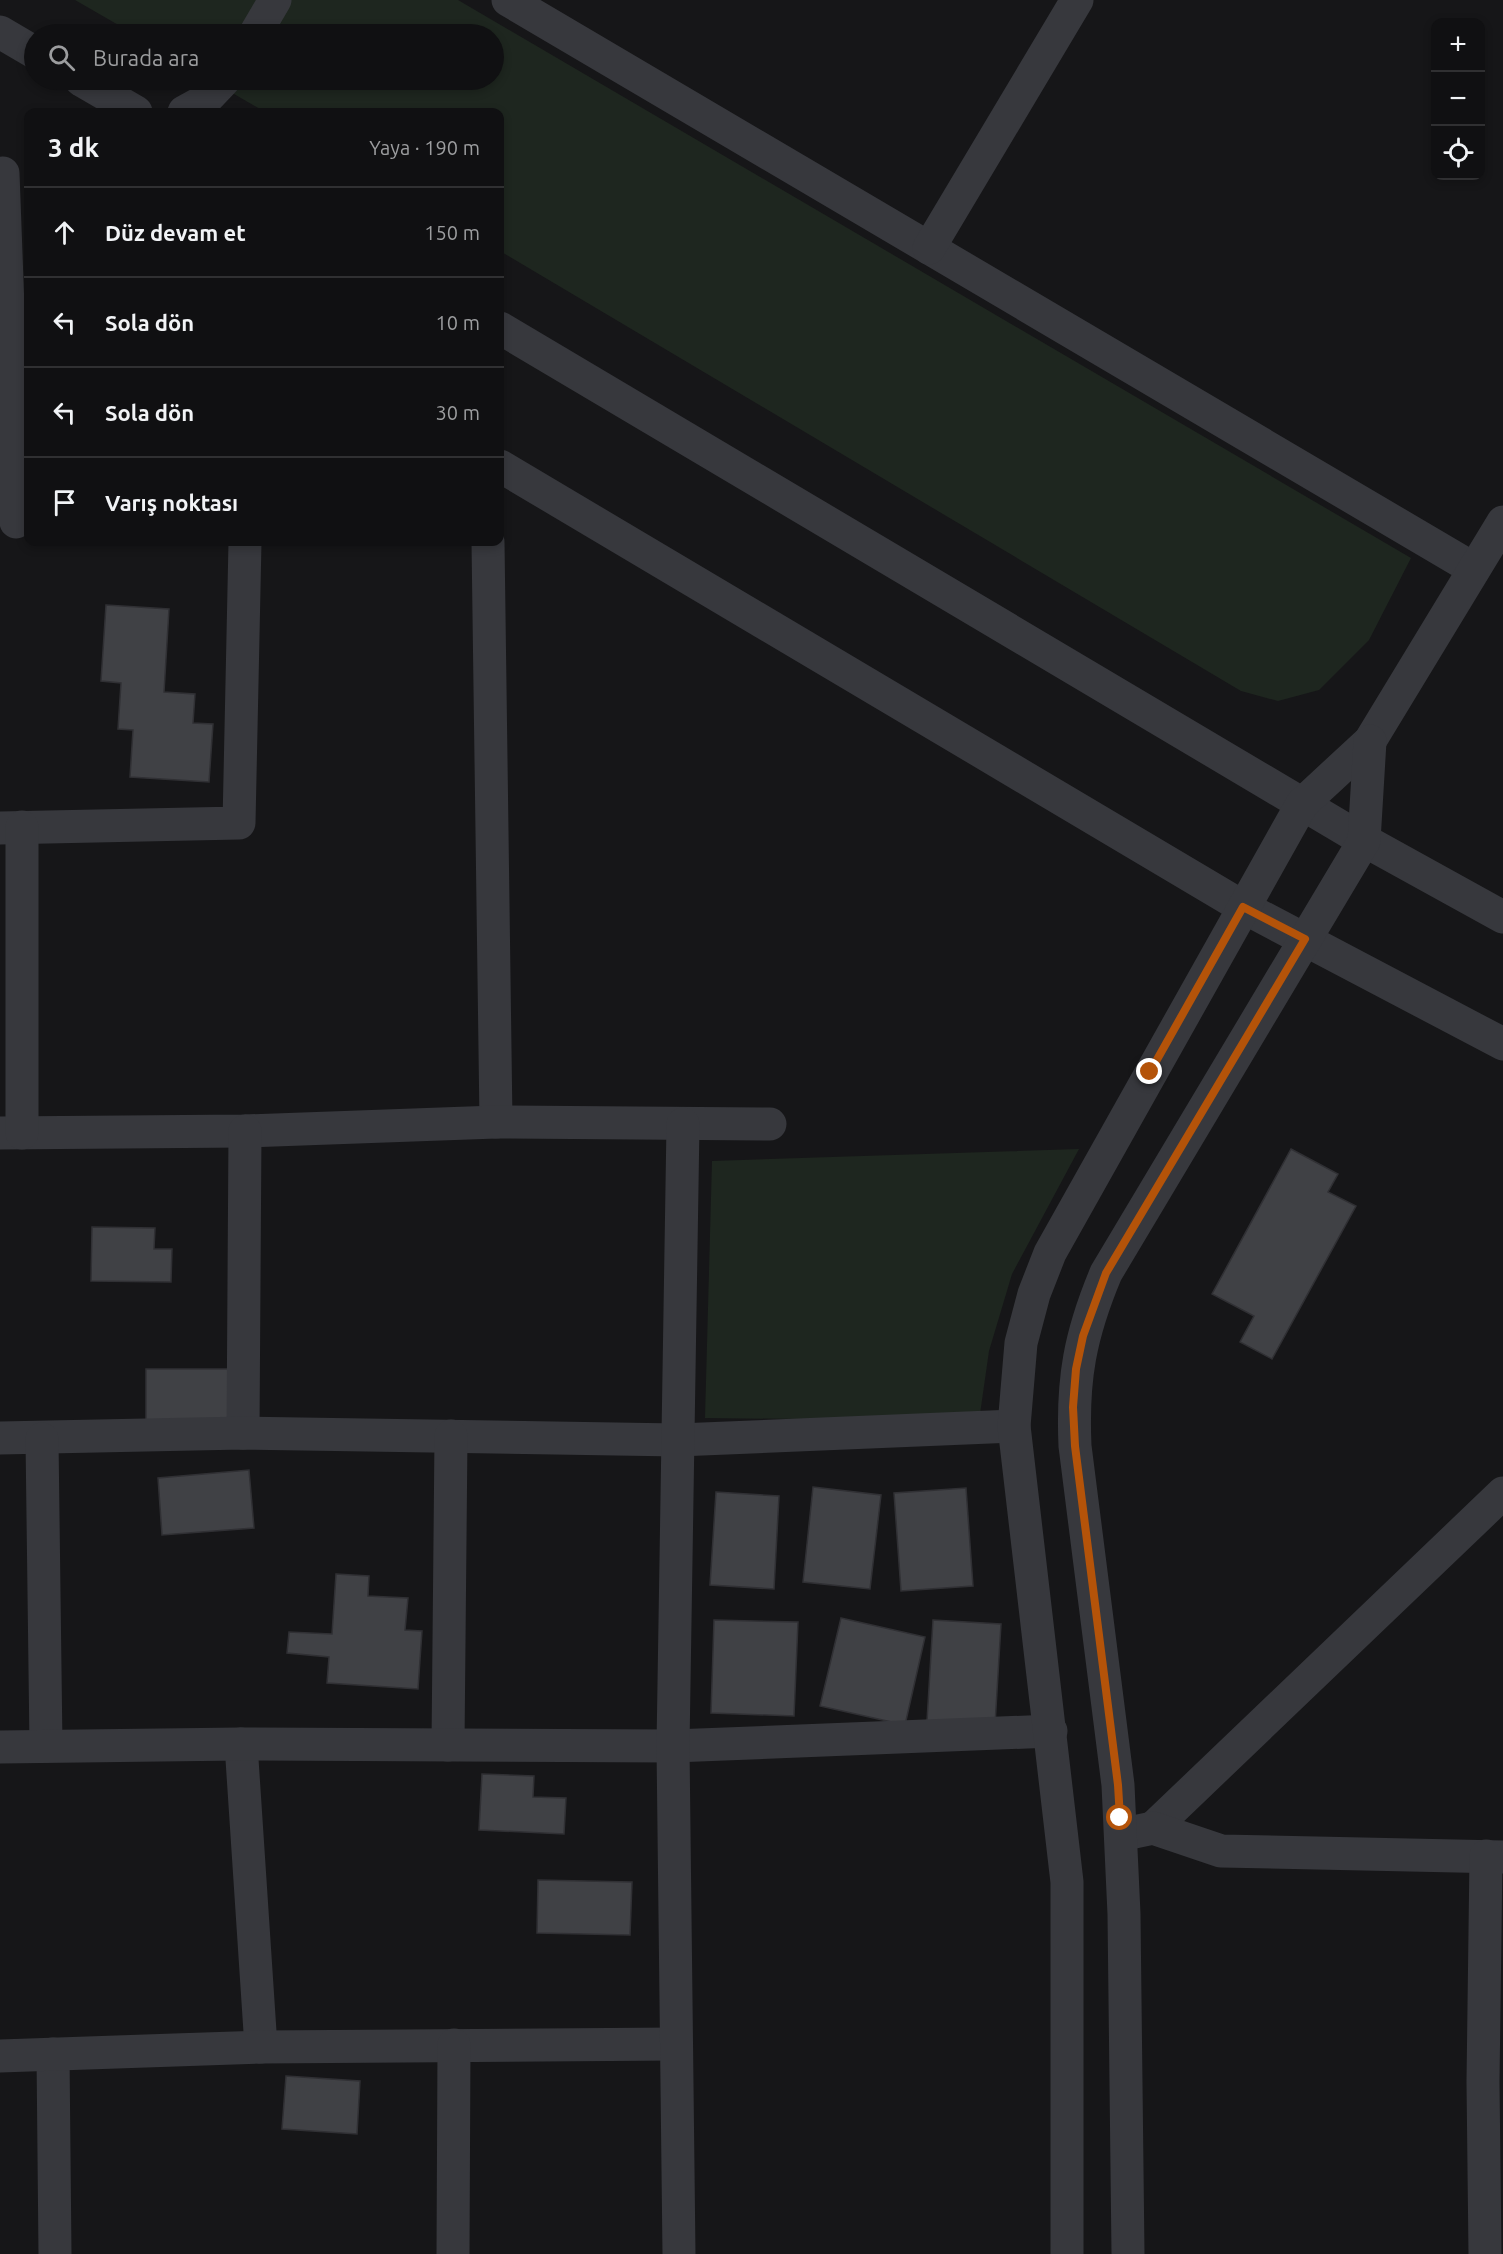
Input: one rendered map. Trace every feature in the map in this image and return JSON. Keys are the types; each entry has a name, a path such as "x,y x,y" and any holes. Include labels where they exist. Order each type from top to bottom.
{"street":[{"path":"261,24 275,0"},
{"path":"508,0 1474,569"},
{"path":"929,248 1077,0"},
{"path":"0,32 24,46"},
{"path":"98,90 129,108"},
{"path":"191,108 204,101 214,90"},
{"path":"11,177 15,522"},
{"path":"504,330 1364,841 1503,917"},
{"path":"504,468 1243,907 1503,1044"},
{"path":"1066,2254 1067,1882 1014,1426 1021,1343 1050,1253 1302,804 1370,741 1503,522"},
{"path":"245,546 239,823 11,827 11,1133 244,1131 496,1122 770,1124"},
{"path":"488,546 496,1122"},
{"path":"1128,2254 1124,1938 1118,1785 1075,1446 1073,1407 1076,1369 1083,1336 1106,1273 1364,841 1370,741"},
{"path":"679,2254 674,1746 682,1124"},
{"path":"243,1433 244,1131"},
{"path":"0,1438 42,1439 243,1433 678,1440 1014,1426"},
{"path":"448,1745 451,1436"},
{"path":"42,1439 46,1746"},
{"path":"1153,1828 1503,1493"},
{"path":"0,1747 241,1744 674,1746 1051,1731"},
{"path":"241,1744 261,2047"},
{"path":"1120,1835 1153,1828 1221,1851 1495,1856 1493,2082 1485,2254"},
{"path":"0,2056 261,2047 676,2044"},
{"path":"453,2254 454,2045"},
{"path":"53,2054 55,2254"}],"shaded area":[{"path":"75,0 458,0 499,24 117,24"},
{"path":"504,27 1411,558 1369,640 1319,690 1278,701 1241,691 504,253 504,108 258,108 227,90 504,90"},
{"path":"1079,1149 1012,1274 989,1351 979,1421 705,1418 712,1161"}],"building":[{"path":"106,605 169,609 164,692 195,694 193,723 213,724 209,782 130,777 133,730 118,729 121,683 101,681"},
{"path":"1291,1149 1338,1174 1328,1192 1356,1206 1272,1359 1240,1342 1254,1316 1212,1294"},
{"path":"92,1227 155,1228 154,1249 172,1249 171,1282 91,1281"},
{"path":"146,1369 231,1369 231,1421 146,1421"},
{"path":"249,1470 254,1528 162,1535 158,1478"},
{"path":"813,1487 881,1495 870,1589 803,1582"},
{"path":"966,1488 973,1586 901,1591 894,1493"},
{"path":"716,1492 779,1496 774,1589 710,1585"},
{"path":"336,1574 369,1576 368,1596 408,1598 405,1630 422,1631 418,1689 327,1683 329,1657 287,1653 289,1632 332,1634"},
{"path":"841,1618 925,1637 905,1725 820,1706"},
{"path":"714,1620 798,1622 794,1716 711,1713"},
{"path":"933,1620 1001,1624 995,1725 927,1721"},
{"path":"482,1774 534,1776 533,1797 566,1798 564,1834 479,1830"},
{"path":"538,1880 632,1882 630,1935 537,1933"},
{"path":"286,2076 360,2081 357,2134 282,2129"}],"route":[{"path":"1120,1818 1118,1785 1075,1446 1073,1407 1076,1369 1083,1336 1106,1273 1305,939 1243,907 1150,1072"}]}
